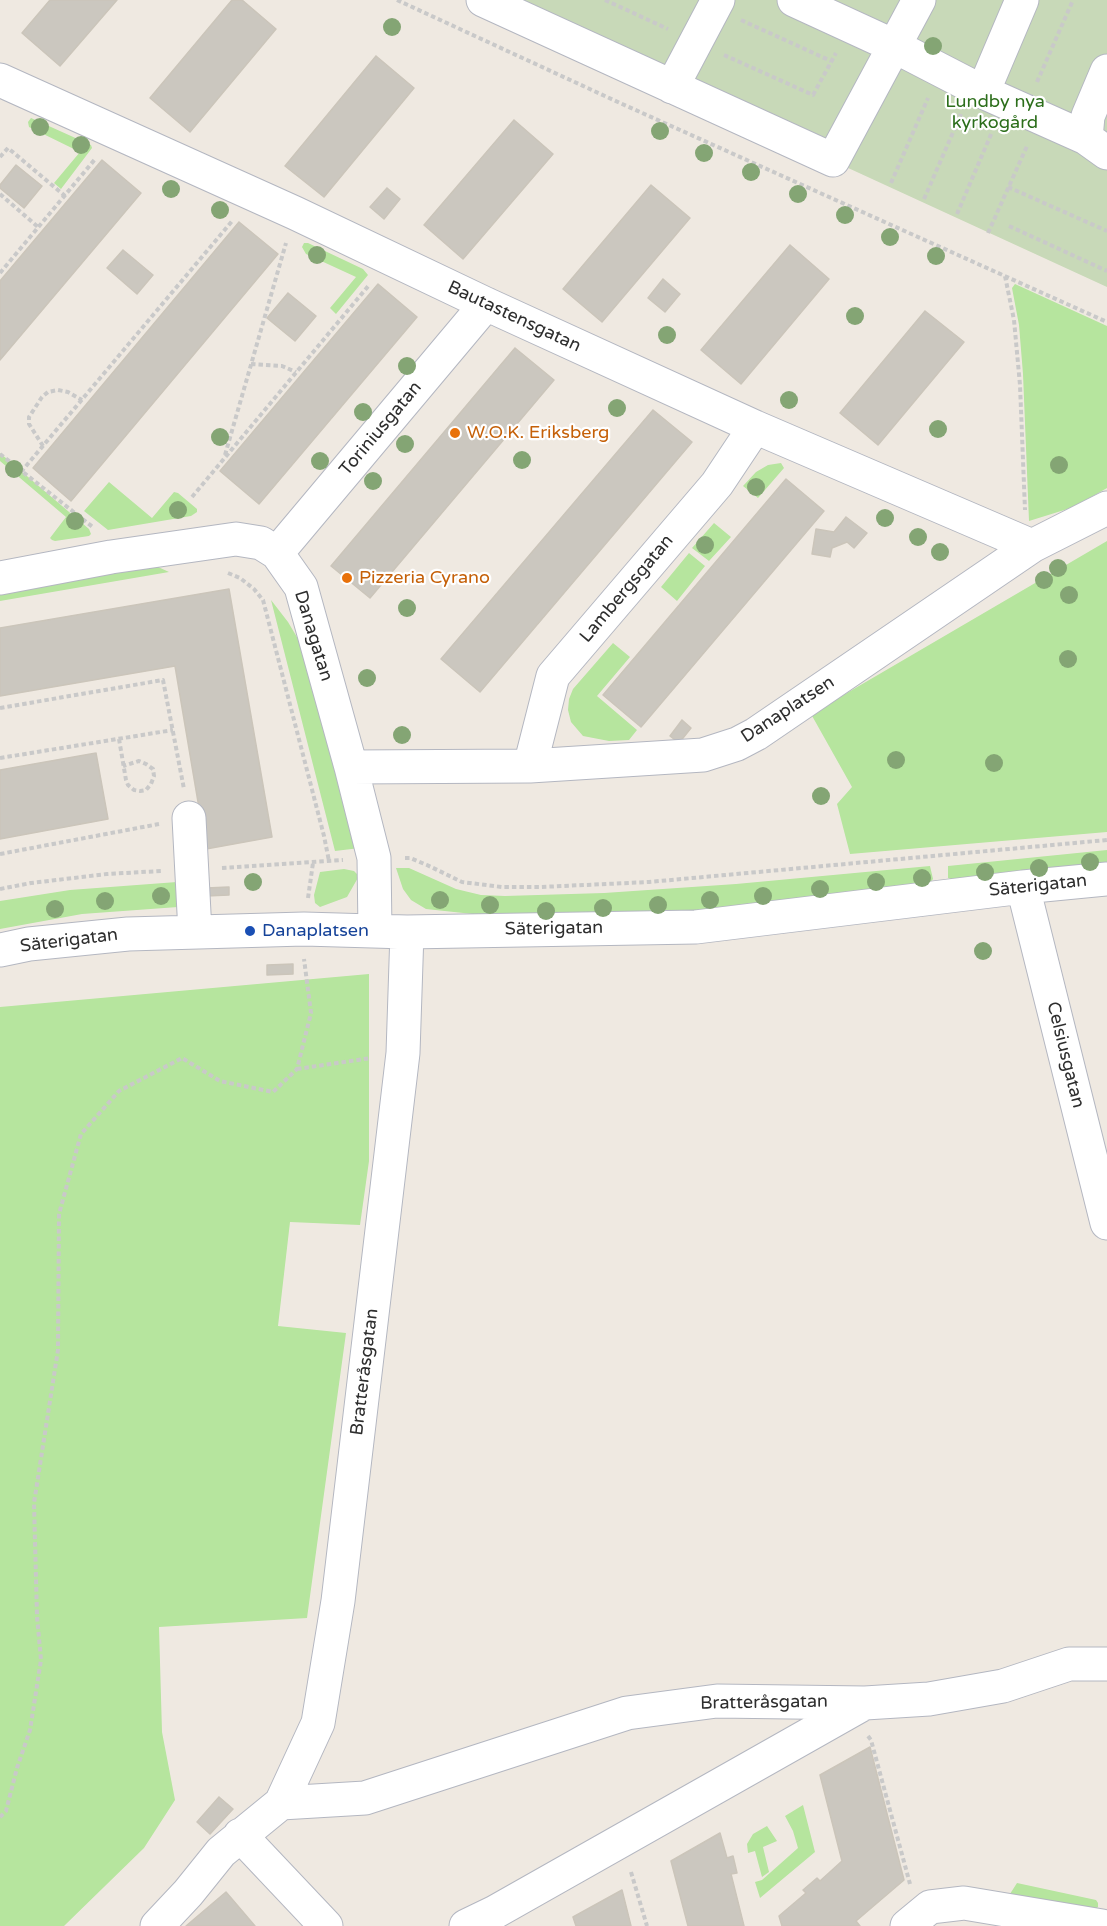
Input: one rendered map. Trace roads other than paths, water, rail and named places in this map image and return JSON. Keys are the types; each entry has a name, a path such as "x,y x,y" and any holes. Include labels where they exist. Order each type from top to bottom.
{"street":[{"path":"794,0 894,45 1005,102 1096,145"},
{"path":"496,3 832,160 919,0"},
{"path":"1005,102 1022,0"},
{"path":"672,87 716,4"},
{"path":"1096,145 1088,116 1107,71"},
{"name":"Bautastensgatan","path":"0,80 295,213 486,304 755,427 1032,546"},
{"name":"Toriniusgatan","path":"277,553 486,304"},
{"name":"Lambergsgatan","path":"530,766 553,676 717,483 755,427"},
{"name":"Danaplatsen","path":"351,767 530,766 703,755 737,744 756,734 1032,546 1107,508"},
{"path":"0,578 111,557 236,538 261,543 277,553"},
{"name":"Danagatan","path":"277,553 301,587 351,767 391,931"},
{"path":"189,818 195,932"},
{"name":"Säterigatan","path":"0,950 29,944 128,934 304,929 391,931 696,927 1107,879"},
{"name":"Celsiusgatan","path":"1023,887 1107,1223"},
{"name":"Bratteråsgatan","path":"157,1926 188,1893 221,1852 240,1834 281,1803 318,1724 338,1601 403,1053 391,931"},
{"name":"Bratteråsgatan","path":"466,1926 865,1718 929,1699 1003,1686 1069,1664 1107,1664"},
{"name":"Bratteråsgatan","path":"281,1803 365,1798 627,1713 717,1701 865,1718"},
{"path":"240,1834 326,1926"},
{"path":"913,1921 930,1907 964,1903 1102,1926"}],"place":[{"name":"W.O.K. Eriksberg","path":"455,433"},
{"name":"Pizzeria Cyrano","path":"347,578"},
{"name":"Danaplatsen","path":"250,931"}],"park label":[{"name":"Lundby nya kyrkogård","path":"995,112"}]}
